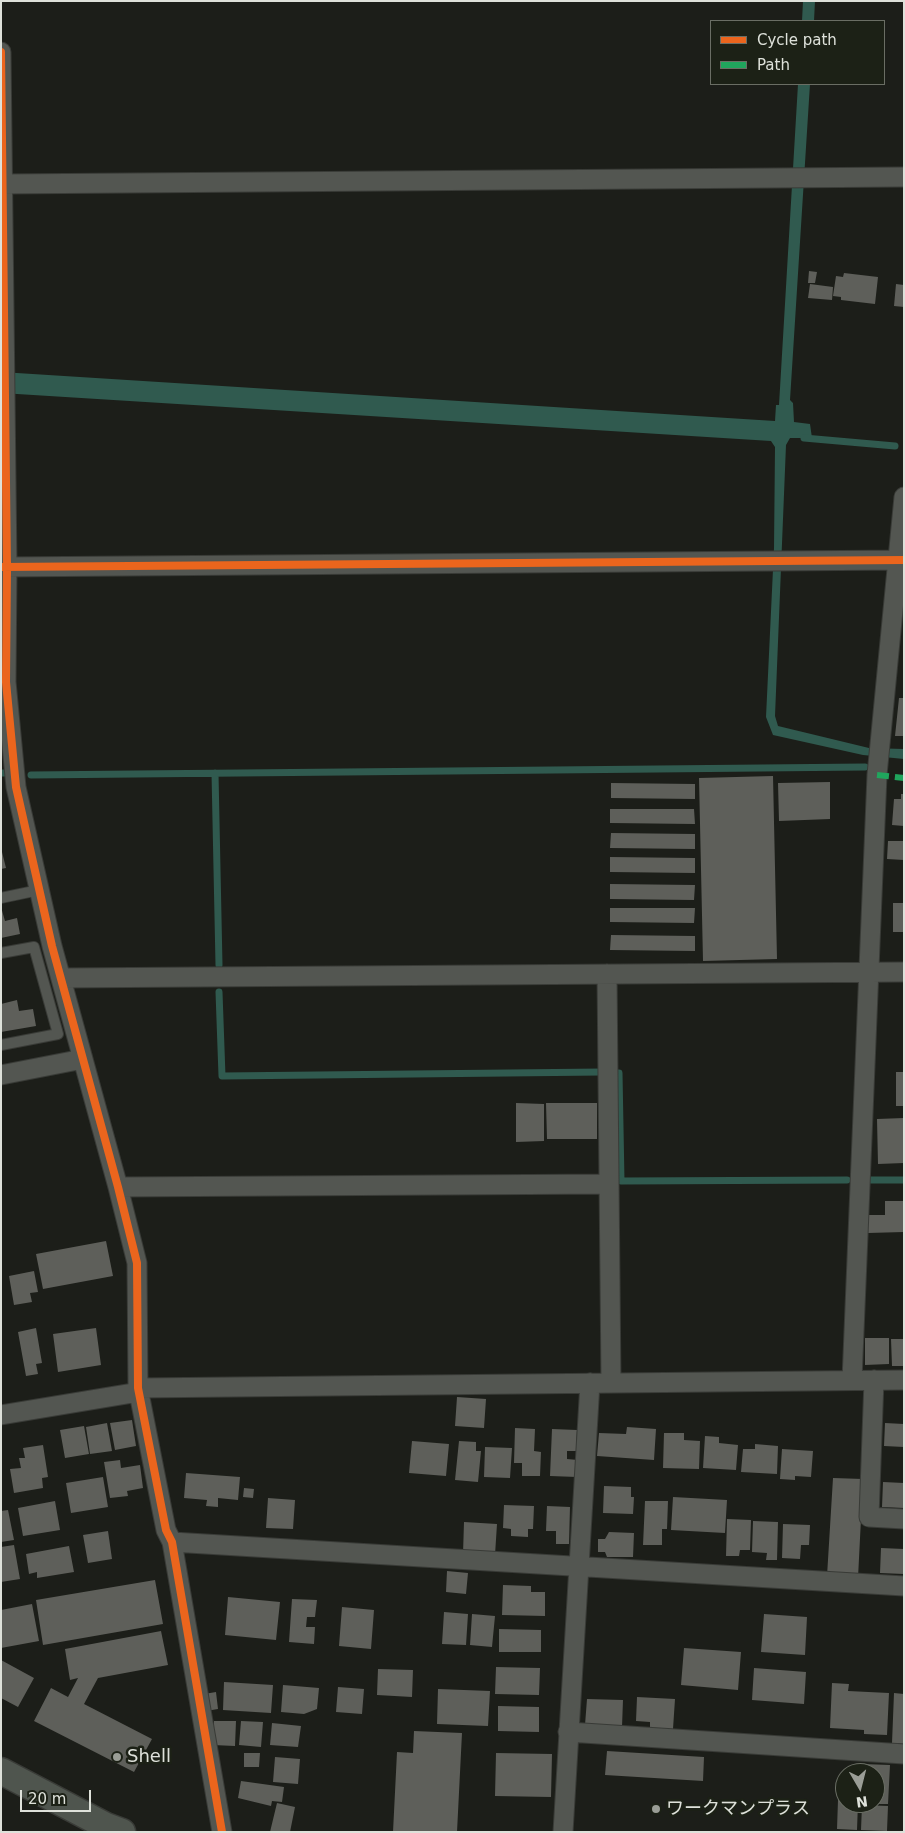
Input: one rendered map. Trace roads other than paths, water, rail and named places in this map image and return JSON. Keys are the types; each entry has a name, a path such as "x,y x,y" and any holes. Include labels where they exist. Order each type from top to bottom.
{"main road":[{"path":"1,1771 106,1826 122,1832"}],"street":[{"path":"1,52 5,369 4,567 9,788 39,890 137,1263 139,1390 166,1530 172,1542 222,1832"},
{"path":"2,184 904,177"},
{"path":"852,1380 868,972 879,753 900,560 904,498"},
{"path":"4,567 900,560"},
{"path":"61,978 904,972"},
{"path":"607,974 611,1382"},
{"path":"1,1075 83,1059"},
{"path":"118,1187 609,1184"},
{"path":"874,1380 869,1517 904,1519"},
{"path":"1,1414 139,1390 611,1382 904,1380"},
{"path":"563,1832 590,1383"},
{"path":"172,1542 904,1586"},
{"path":"568,1732 904,1754"}],"lane":[{"path":"1,898 39,890"},
{"path":"1,953 34,947 58,1034 1,1045"}],"waterway":[{"path":"804,438 895,446"},
{"path":"31,775 865,767"},
{"path":"215,773 219,965"},
{"path":"219,992 222,1076 602,1072"},
{"path":"613,1073 619,1073 621,1181 847,1180"},
{"path":"867,1180 904,1180"}],"place":[{"name":"Shell","path":"117,1757"},
{"name":"ワークマンプラス","path":"656,1809"}]}
